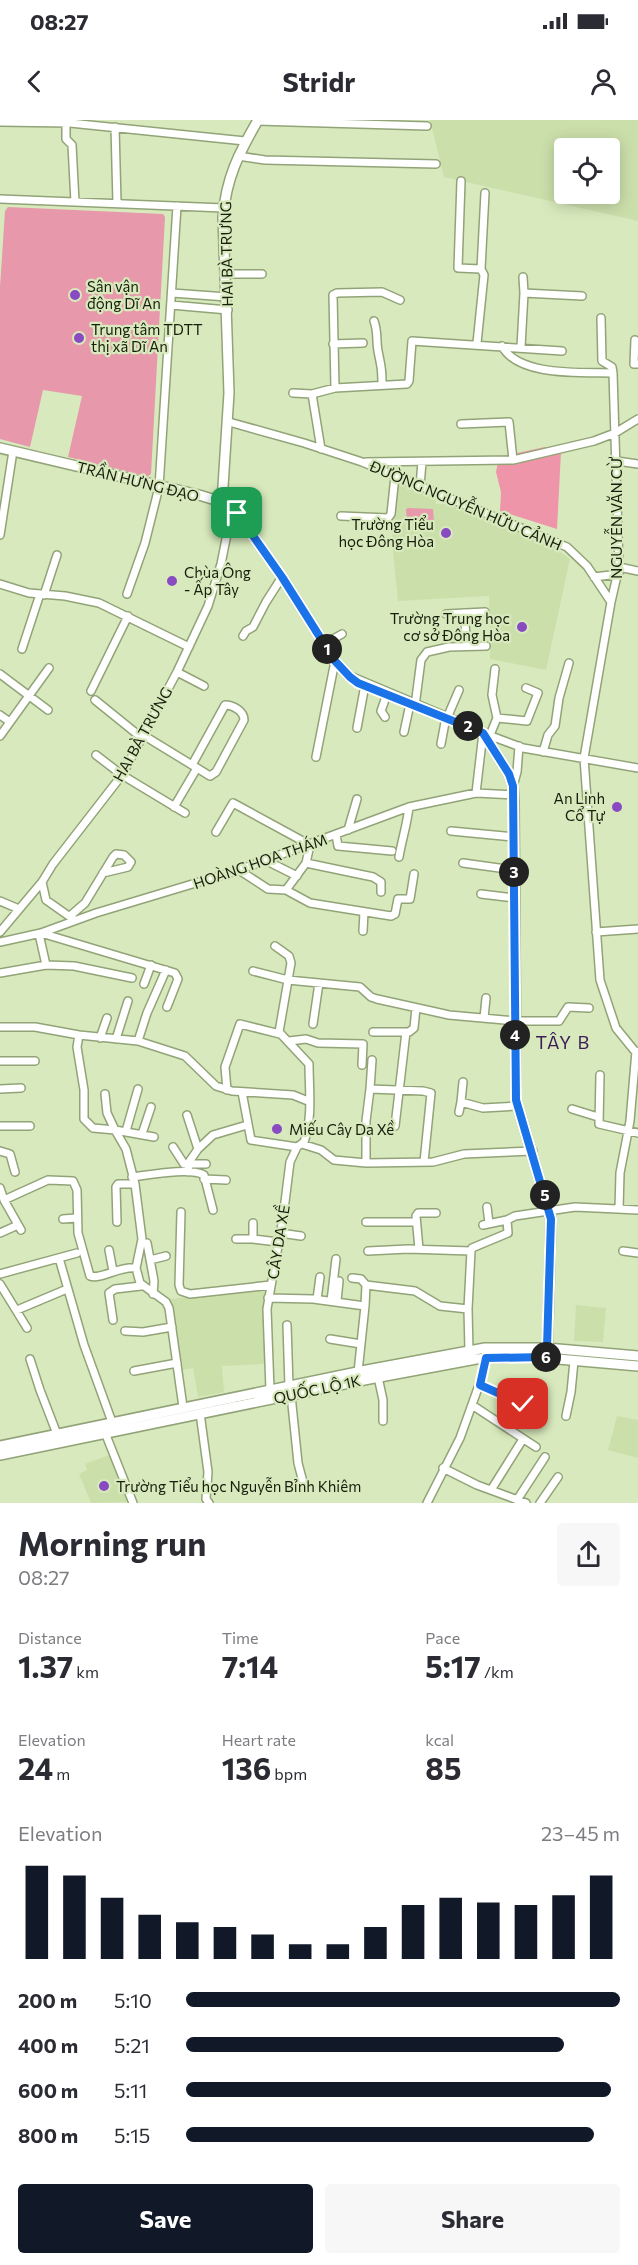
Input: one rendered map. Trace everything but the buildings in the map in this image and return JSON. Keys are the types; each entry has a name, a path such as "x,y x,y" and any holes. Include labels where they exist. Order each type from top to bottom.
{"main road":[{"name":"HAI BÀ TRƯNG","path":"222,502 229,422 225,192 238,156 258,120"},
{"name":"TRẦN HƯNG ĐẠO","path":"0,448 222,502 232,509 282,577 335,661 350,677 365,686 486,734"},
{"path":"486,734 509,774 513,791 517,1106 550,1211 547,1353"},
{"name":"QUỐC LỘ 1K","path":"0,1446 57,1434 200,1413 358,1372 469,1351 638,1356"},
{"name":"QUỐC LỘ 1K","path":"0,1455 103,1428 112,1422 183,1407 270,1390 290,1390 378,1377 485,1353"},
{"name":"QUỐC LỘ 1K","path":"547,1353 574,1361 638,1366"}],"street":[{"path":"258,120 396,123 427,126"},
{"path":"0,122 66,123 245,141"},
{"path":"66,123 66,139 72,145 75,202"},
{"path":"114,127 117,203"},
{"path":"238,156 265,160 436,164"},
{"path":"461,182 457,266 462,270 481,269"},
{"path":"477,343 484,274 481,269 486,193"},
{"path":"0,199 224,208"},
{"path":"127,594 145,543 159,487 177,206"},
{"path":"225,274 262,274"},
{"path":"521,347 523,277"},
{"path":"335,387 334,294 382,292 400,300"},
{"path":"172,293 227,297"},
{"path":"524,293 582,296"},
{"path":"171,305 228,309"},
{"path":"502,346 512,359 531,367 613,373 612,367 602,361 601,318"},
{"path":"374,321 377,329 377,348 382,365 382,385"},
{"path":"635,340 634,364 638,363"},
{"path":"293,393 312,394 335,387 407,384 412,341 477,343 562,351"},
{"path":"333,344 363,343"},
{"name":"NGUYỄN VĂN CỪ","path":"611,602 619,570 613,373"},
{"path":"312,394 321,449"},
{"path":"362,462 513,460 594,441 615,433 638,419"},
{"name":"ĐƯỜNG NGUYỄN HỮU CẢNH","path":"229,422 362,462 567,547 587,566 611,602"},
{"path":"461,424 509,422 513,460"},
{"path":"0,535 13,451"},
{"path":"617,461 638,464"},
{"path":"420,486 422,462"},
{"path":"341,516 388,518 391,514 395,476"},
{"name":"HAI BÀ TRƯNG","path":"0,932 42,882 53,864 122,775 177,672 208,606 221,564 232,509"},
{"path":"22,649 57,555"},
{"path":"594,577 619,570 638,571"},
{"path":"243,636 246,631 254,627 282,577"},
{"path":"0,584 29,593 95,602 189,647"},
{"path":"611,602 584,759 600,980 610,1016 619,1034 637,1052 629,1132 620,1173 619,1209"},
{"path":"446,614 485,612"},
{"path":"464,613 467,646"},
{"path":"91,692 128,616"},
{"path":"324,644 342,634"},
{"path":"404,732 423,656 427,652 441,648 486,646"},
{"path":"316,757 335,661"},
{"path":"543,752 548,735 555,726 559,698 569,663"},
{"path":"0,736 49,668"},
{"path":"476,793 486,734 497,718 492,695 495,669"},
{"path":"177,672 204,686"},
{"path":"0,675 48,710"},
{"path":"357,728 365,686"},
{"path":"497,718 527,722 538,693 526,687"},
{"path":"441,744 447,718 459,690"},
{"path":"385,717 381,711 387,694"},
{"path":"95,700 142,736 194,767 210,776 216,772 244,720 243,715 233,706 223,707 194,767 174,807"},
{"path":"0,715 10,722"},
{"path":"486,734 543,752 638,768"},
{"path":"513,791 519,746"},
{"path":"96,755 122,775 184,813"},
{"name":"HOÀNG HOA THÁM","path":"0,942 40,934 73,918 96,914 267,861 409,807 476,793 513,791"},
{"path":"348,830 357,799"},
{"path":"216,832 233,803 310,845 306,864 286,890"},
{"path":"399,857 409,807"},
{"path":"451,831 514,837"},
{"path":"336,835 338,846 392,851"},
{"path":"267,861 297,876"},
{"path":"463,863 514,870"},
{"path":"306,864 376,878 381,882 381,892"},
{"path":"239,870 268,889 286,890 310,903 395,916 398,899 410,899 414,874"},
{"path":"42,882 46,900 73,918 103,873"},
{"path":"481,894 514,897"},
{"path":"0,901 19,909"},
{"path":"84,903 96,914"},
{"path":"363,931 364,912"},
{"path":"596,932 638,929"},
{"path":"0,932 8,940"},
{"path":"46,965 40,934 152,965 175,973 178,979 167,1007"},
{"path":"227,1090 225,1067 240,1024 280,1034 291,959 275,946"},
{"path":"0,973 46,965 74,966 132,978"},
{"path":"144,984 152,965"},
{"path":"138,1041 147,1013 166,970"},
{"path":"253,971 288,980 360,987 370,997 449,1015 515,1021 560,1021 568,1007 589,1008"},
{"path":"313,1024 319,983"},
{"path":"484,1018 486,999"},
{"path":"116,1039 128,1001"},
{"path":"373,1032 406,1032 414,1028 416,1008"},
{"path":"99,1038 107,1018"},
{"path":"0,1027 35,1027 99,1038 138,1041 185,1056 202,1071 212,1084 227,1090 280,1094 302,1097 308,1101"},
{"path":"395,1126 406,1032"},
{"name":"CÂY DA XỀ","path":"270,1390 268,1298 290,1162 310,1120 309,1064 280,1034"},
{"path":"79,1035 77,1047 84,1090 84,1119 93,1128 126,1131 154,1137"},
{"path":"289,1041 306,1039 318,1043 363,1044 362,1065"},
{"path":"366,1163 366,1120 372,1060"},
{"path":"0,1061 34,1061"},
{"path":"600,1076 598,1117 601,1126 638,1133"},
{"path":"459,1112 464,1082"},
{"path":"0,1089 21,1088"},
{"path":"126,1131 138,1089"},
{"path":"370,1089 431,1093 424,1162"},
{"path":"242,1092 252,1141 321,1150 334,1160 366,1163 424,1162 464,1154 510,1154 533,1151"},
{"path":"105,1094 106,1113 126,1149 133,1180 142,1239 136,1268 141,1286"},
{"path":"461,1102 483,1108 517,1106"},
{"path":"142,1134 151,1107"},
{"path":"572,1109 598,1117"},
{"path":"187,1115 198,1149"},
{"path":"188,1168 198,1149 211,1136 248,1125"},
{"path":"0,1126 30,1126"},
{"path":"173,1147 188,1168 201,1173 213,1210"},
{"path":"0,1151 10,1154 15,1172"},
{"path":"117,1222 116,1187 118,1184 206,1164"},
{"path":"204,1179 226,1180"},
{"path":"4,1200 48,1180 73,1181 77,1190 78,1233 90,1276 96,1278 113,1270 136,1268"},
{"path":"0,1188 19,1227 0,1233"},
{"path":"487,1207 486,1224 515,1216 574,1208 638,1210"},
{"path":"181,1212 179,1285 181,1291 190,1294 271,1285"},
{"path":"419,1249 416,1216 436,1212"},
{"path":"63,1219 76,1218"},
{"path":"469,1351 468,1309 471,1251 475,1246 508,1233 507,1220"},
{"path":"253,1222 253,1239"},
{"path":"366,1222 416,1222"},
{"path":"280,1233 301,1236"},
{"path":"236,1239 278,1242"},
{"path":"147,1243 154,1281 153,1294"},
{"path":"368,1251 419,1249 471,1251"},
{"path":"109,1250 113,1270"},
{"path":"623,1251 638,1253"},
{"path":"0,1274 78,1253"},
{"path":"150,1260 166,1256"},
{"path":"59,1258 67,1289 112,1422"},
{"path":"334,1301 336,1259"},
{"path":"317,1299 320,1277"},
{"path":"352,1278 361,1280 366,1285 415,1290 440,1306 468,1309"},
{"path":"334,1301 339,1281"},
{"path":"0,1284 27,1328"},
{"path":"358,1372 366,1285"},
{"path":"113,1320 110,1293 115,1289 141,1286 166,1302 172,1327 183,1407"},
{"path":"17,1310 67,1289"},
{"path":"268,1298 317,1299 364,1306"},
{"path":"287,1325 290,1390 298,1463 304,1486"},
{"path":"125,1331 143,1332 172,1327"},
{"path":"330,1339 361,1344"},
{"path":"427,1503 460,1438 480,1385 485,1353"},
{"path":"30,1359 57,1434"},
{"path":"566,1416 572,1392 574,1361"},
{"path":"134,1371 177,1363"},
{"path":"378,1377 383,1400 383,1421"},
{"path":"480,1385 523,1404"},
{"path":"472,1405 536,1447"},
{"path":"200,1413 208,1472 206,1499 209,1503"},
{"path":"103,1428 133,1503"},
{"path":"491,1490 523,1438"},
{"path":"517,1500 545,1457"},
{"path":"443,1468 526,1503"},
{"path":"540,1503 558,1477"}],"shaded area":[{"path":"430,120 638,120 638,221 563,204 620,204 620,138 554,138 554,202 444,177"},
{"name":"Trung tâm TDTT thị xã Dĩ An","path":"8,207 163,214 165,217 151,474 147,477 68,457 82,396 43,390 30,447 0,439 0,287 5,211"},
{"path":"545,447 561,452 557,529 500,511 501,492 496,472 499,457"},
{"path":"398,483 436,498 436,504 451,504 517,529 551,545 570,559 546,670 490,659 489,596 398,601 392,542"},
{"path":"406,509 433,509 434,523 407,522"},
{"path":"267,1289 266,1364 222,1366 224,1392 198,1397 193,1368 182,1370 170,1299"},
{"path":"576,1305 606,1308 603,1342 574,1341"},
{"path":"617,1416 638,1420 638,1458 608,1450"},
{"name":"Trường Tiểu học Nguyễn Bỉnh Khiêm","path":"112,1454 131,1502 91,1503 79,1474 87,1470 85,1464"}],"place":[{"name":"Sân vận động Dĩ An","path":"75,295"},
{"name":"Trung tâm TDTT thị xã Dĩ An","path":"79,338"},
{"name":"Trường Tiểu học Đông Hòa","path":"446,533"},
{"name":"Chùa Ông - Ấp Tây","path":"172,581"},
{"name":"Trường Trung học cơ sở Đông Hòa","path":"522,627"},
{"name":"An Linh Cổ Tự","path":"617,807"},
{"name":"Miếu Cây Da Xề","path":"277,1129"},
{"name":"Trường Tiểu học Nguyễn Bỉnh Khiêm","path":"104,1486"}],"district":[{"name":"TÂY B","path":"563,1042"}],"route":[{"path":"237,513 344,672 358,683 483,733 509,774 513,786 516,1100 533,1151 551,1219 547,1357 486,1358 480,1385 523,1404"}]}
